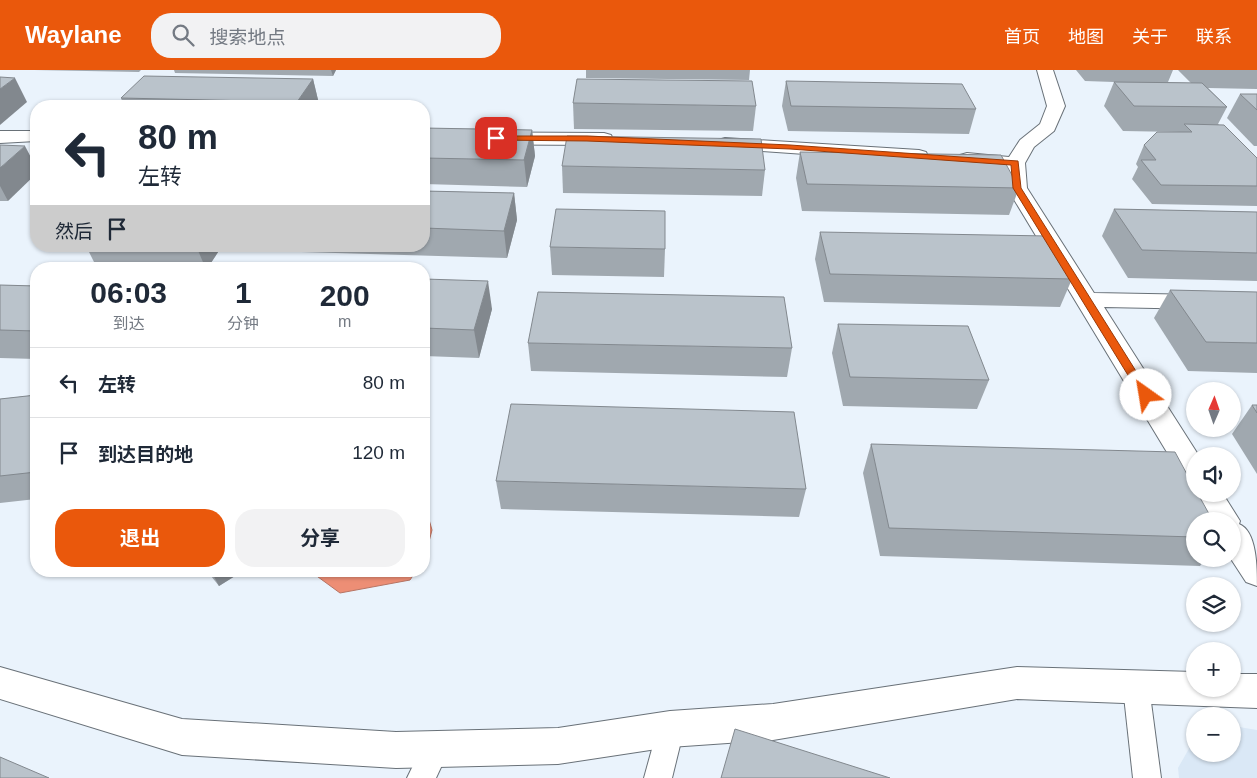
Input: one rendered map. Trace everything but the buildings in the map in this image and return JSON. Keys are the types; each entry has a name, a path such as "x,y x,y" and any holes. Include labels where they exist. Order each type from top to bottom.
{"street":[{"path":"1045,70 1056,106 1048,127 1027,144 1015,163 1017,188 1186,460"},
{"path":"0,137 30,136"},
{"path":"430,138 626,140"},
{"path":"703,143 1015,163"},
{"path":"1086,300 1257,303"},
{"path":"1241,548 1257,573"},
{"path":"0,683 182,738 396,750 428,764 670,729 773,722 1017,683 1257,691"}],"lane":[{"path":"1136,687 1147,778"},
{"path":"658,778 670,729"}],"shaded area":[{"path":"318,577 412,577 410,580 340,593"},
{"path":"1241,727 1257,730 1257,778 1179,778 1178,768 1186,754 1186,762 1241,762"}],"route":[{"path":"496,138 587,138 790,147 1015,163 1017,188 1146,395"}]}
